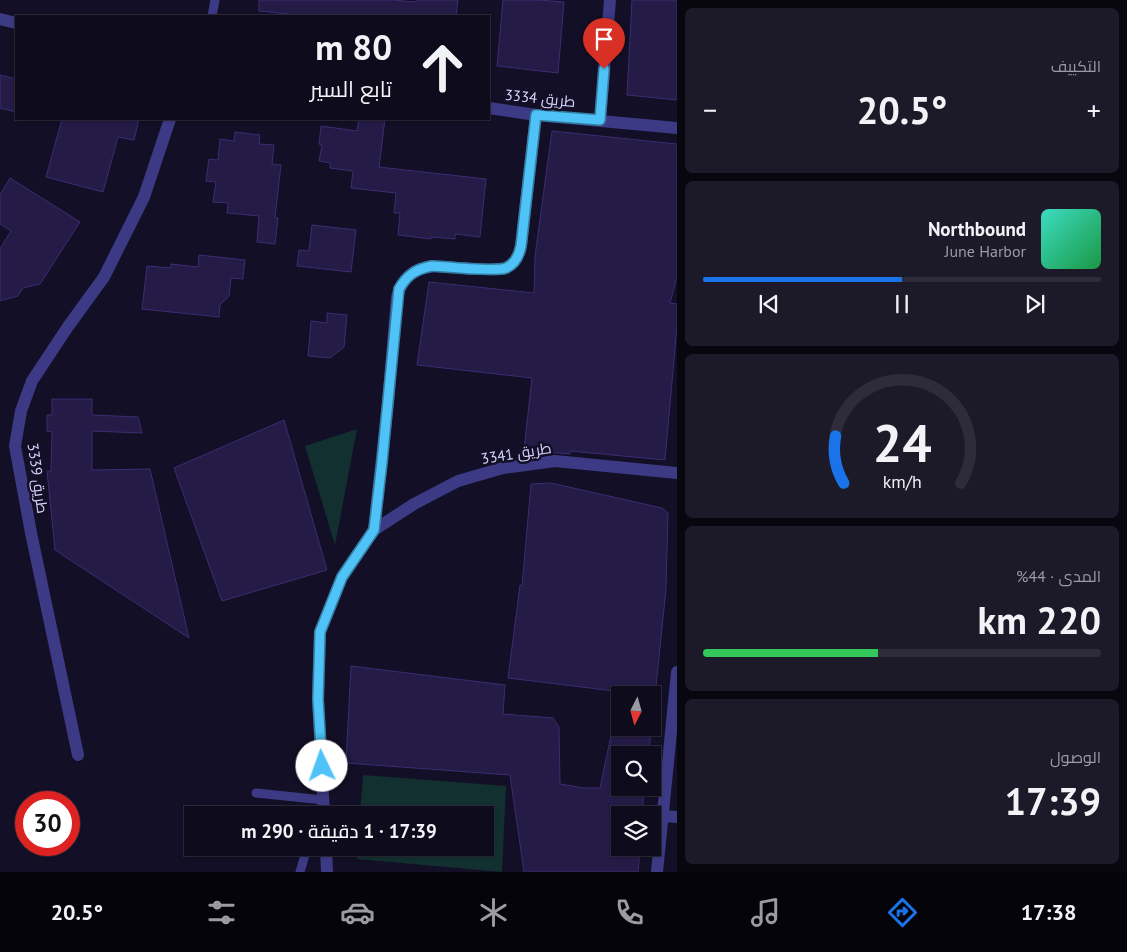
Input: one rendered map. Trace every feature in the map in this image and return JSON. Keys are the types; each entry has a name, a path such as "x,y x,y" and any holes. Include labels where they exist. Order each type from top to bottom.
{"street":[{"path":"600,120 610,0"},
{"path":"0,19 15,23"},
{"name":"طريق 3334","path":"490,108 536,115 677,128"},
{"path":"324,806 318,699 320,632 342,577 374,530 399,289 409,275 424,268 432,266 500,269 506,268 517,259 521,246 536,115"},
{"name":"طريق 3339","path":"78,755 29,527 15,446 21,411 32,381 104,277 144,197 170,120"},
{"name":"طريق 3341","path":"374,530 414,504 458,480 502,468 555,461 677,472"},
{"path":"657,872 677,672"},
{"path":"663,816 677,817"},
{"path":"326,856 327,872"}],"lane":[{"path":"212,15 215,0"},
{"path":"256,793 324,800"},
{"path":"300,872 305,856"}],"green space":[{"path":"357,429 335,545 305,446"},
{"path":"363,775 506,786 502,872 357,859 357,856 494,856 494,806 361,806"}],"building":[{"path":"259,0 393,0 415,2 418,0 458,0 456,15 297,15 259,11"},
{"path":"503,0 564,2 558,73 497,66"},
{"path":"632,0 677,0 677,100 627,95"},
{"path":"0,75 15,79 15,112 0,108"},
{"path":"62,120 139,120 134,140 118,137 103,192 46,177"},
{"path":"359,120 385,120 379,167 486,179 480,237 455,234 455,239 431,237 431,239 398,235 400,213 394,213 396,193 351,188 353,171 330,168 330,163 319,161 322,145 319,144 321,126 357,131"},
{"path":"552,131 677,144 677,277 670,303 677,304 677,326 665,460 570,451 570,454 524,450 532,378 417,365 429,282 534,293 535,256"},
{"path":"235,132 260,135 259,144 274,145 272,164 281,165 275,217 278,218 275,244 257,242 259,216 227,213 228,203 213,202 216,182 206,181 209,159 218,160 220,139 234,141"},
{"path":"10,178 80,222 40,284 23,288 18,296 0,301 0,249 11,231 0,224 0,195"},
{"path":"312,225 356,230 351,272 297,266 299,250 309,251"},
{"path":"199,255 245,260 243,279 231,278 229,296 220,305 219,317 142,309 147,266 171,268 171,264 198,267"},
{"path":"327,313 347,315 344,347 330,358 308,356 311,321 327,323"},
{"path":"52,399 92,399 92,415 138,417 142,433 92,431 92,470 150,469 189,638 55,550 47,471 51,471 52,432 47,431 47,415 52,415"},
{"path":"284,420 327,570 222,601 174,468"},
{"path":"551,483 662,508 668,513 666,589 656,686 611,686 611,691 508,678 520,585 522,586 531,484"},
{"path":"351,666 505,685 503,714 553,718 559,727 560,784 584,788 600,788 611,736 650,736 650,746 611,746 611,796 643,796 643,806 611,806 611,856 639,856 638,872 524,872 510,775 346,763"}],"route":[{"path":"322,766 318,699 320,632 342,577 374,530 399,289 409,275 416,270 432,266 500,269 506,268 517,259 521,246 536,115 600,120 604,69"}]}
